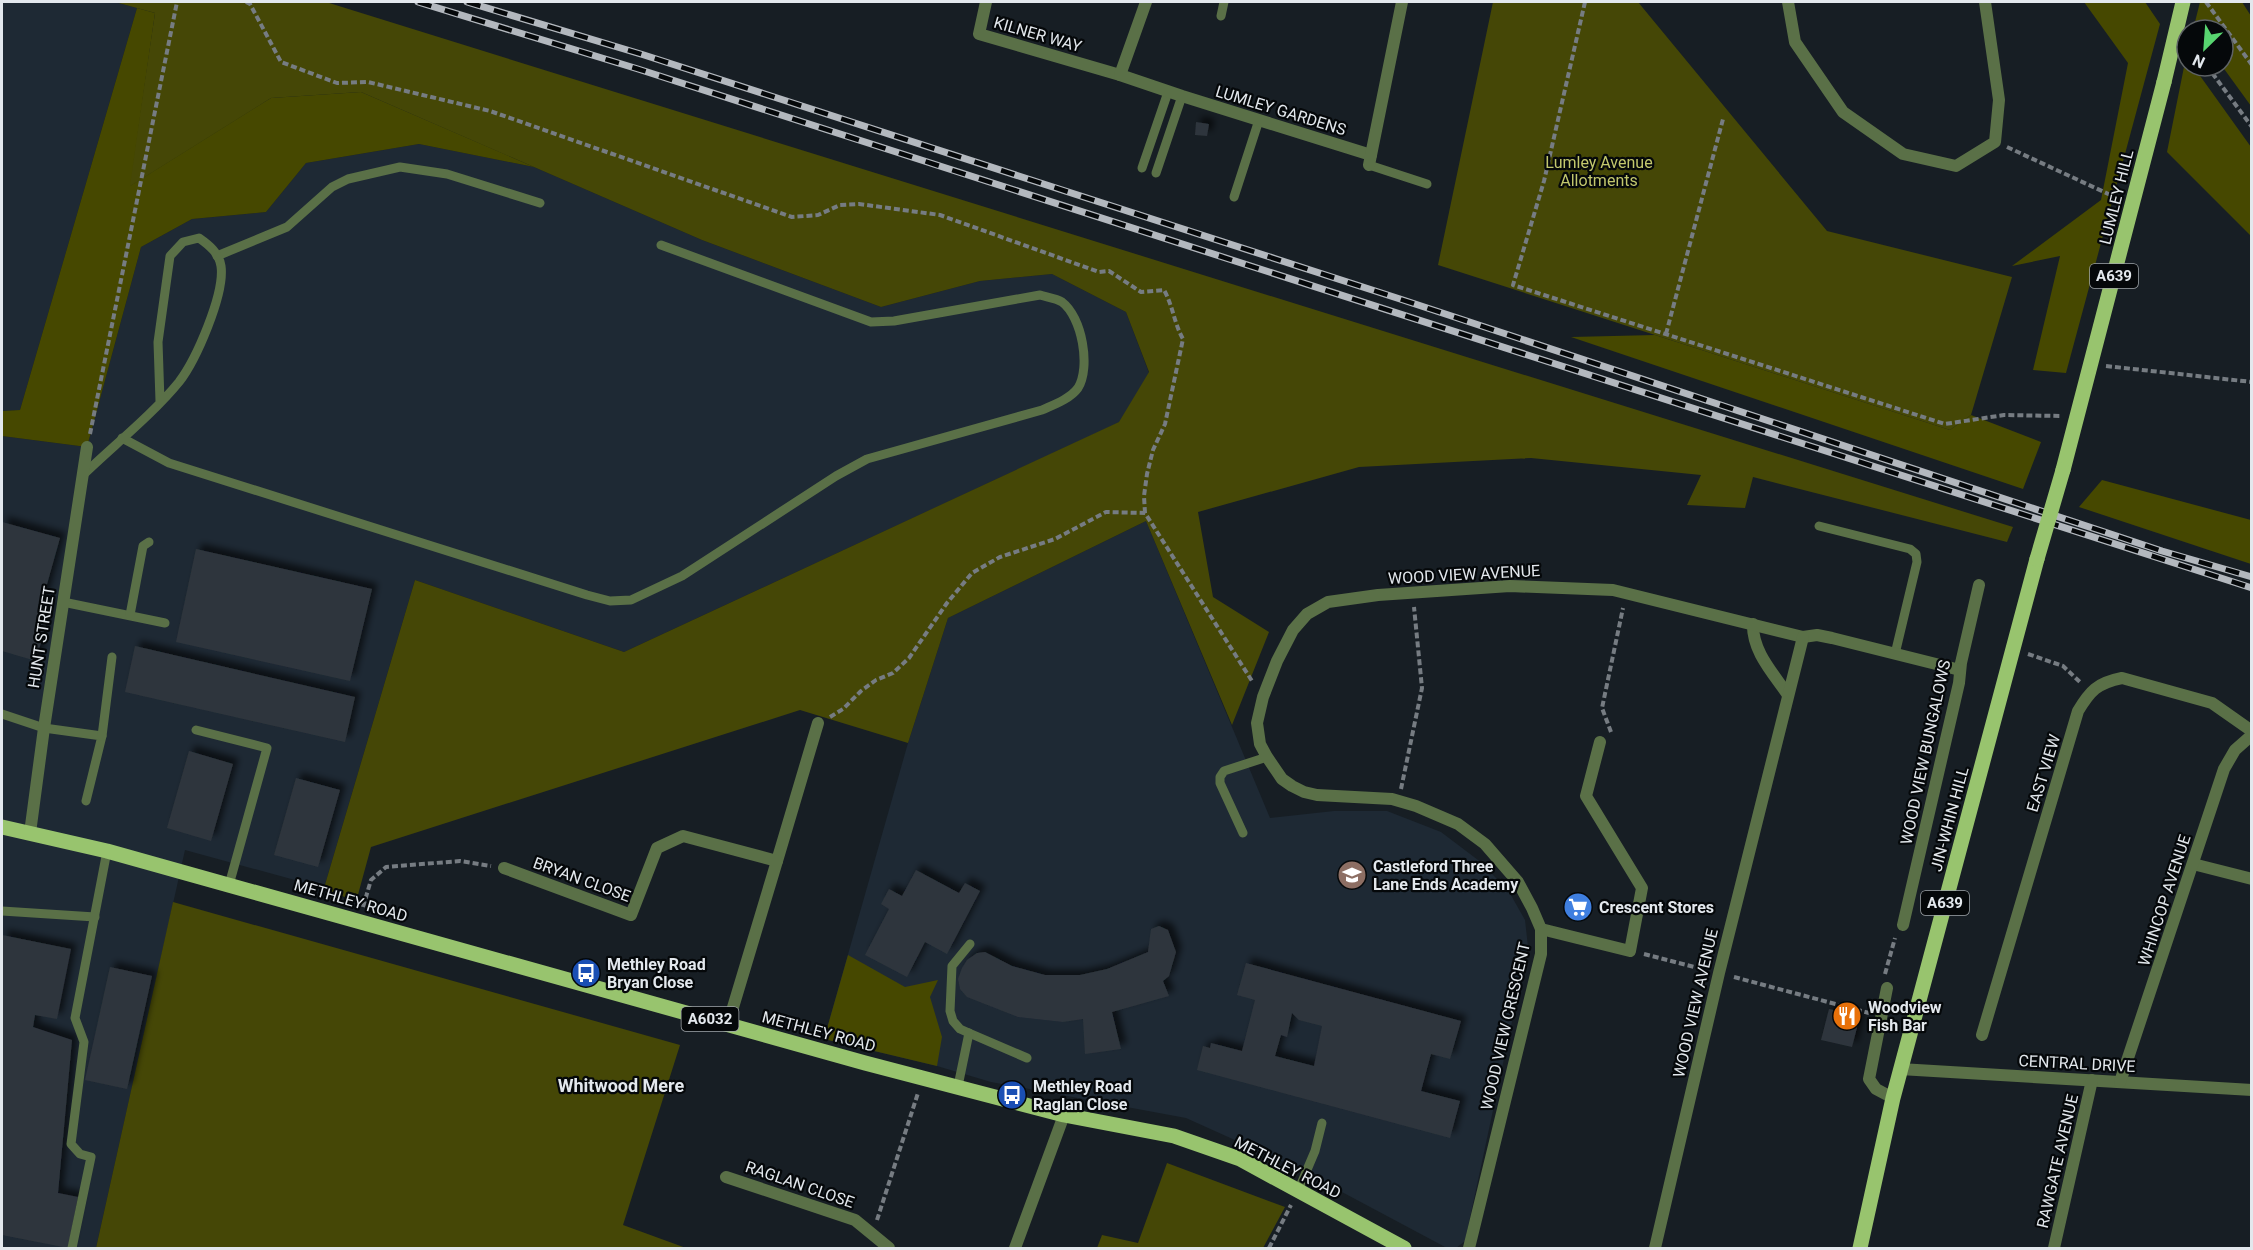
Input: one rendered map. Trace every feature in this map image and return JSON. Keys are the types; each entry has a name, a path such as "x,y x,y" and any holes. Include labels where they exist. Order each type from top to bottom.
{"main road":[{"name":"LUMLEY HILL","path":"2063,470 2133,205 2183,2"},
{"name":"JIN-WHIN HILL","path":"1860,1248 1900,1069 2063,470"},
{"name":"METHLEY ROAD","path":"2,827 107,851 1064,1115 1174,1136 1239,1159 1404,1248"}],"street":[{"name":"KILNER WAY","path":"986,2 979,34 1120,75 1182,96"},
{"path":"1120,75 1146,2"},
{"path":"1370,160 1402,2"},
{"path":"1788,2 1795,42 1843,112 1903,154 1956,166 1995,142 1999,100 1985,2"},
{"name":"LUMLEY GARDENS","path":"1182,96 1259,120 1370,160"},
{"name":"HUNT STREET","path":"30,833 87,447"},
{"name":"WOOD VIEW BUNGALOWS","path":"1903,925 1959,683 1979,585"},
{"name":"WOOD VIEW AVENUE","path":"1257,733 1263,697 1277,661 1293,630 1307,614 1328,602 1412,593 1510,586 1596,588 1626,593 1803,637 1817,635 1960,670"},
{"path":"1753,624 1752,636 1758,651 1788,695"},
{"name":"WOOD VIEW AVENUE","path":"1654,1248 1719,973 1803,637"},
{"path":"2090,692 2111,680 2122,678 2212,703 2252,733"},
{"name":"EAST VIEW","path":"1982,1035 2078,711 2090,692"},
{"path":"728,1024 818,723"},
{"name":"WOOD VIEW CRESCENT","path":"1257,733 1267,757 1282,779 1304,792 1398,801 1458,824 1485,844 1518,882 1540,929 1540,954 1469,1248"},
{"name":"WHINCOP AVENUE","path":"2120,1082 2224,770 2235,750 2252,733"},
{"path":"1540,929 1630,951 1642,888 1586,796 1600,742"},
{"name":"BRYAN CLOSE","path":"504,868 631,915 657,848 683,836 777,861"},
{"path":"2193,864 2252,879"},
{"path":"1887,988 1869,1079 1876,1089 1893,1098"},
{"name":"CENTRAL DRIVE","path":"1900,1069 2252,1090"},
{"name":"RAWGATE AVENUE","path":"2054,1248 2092,1080"},
{"path":"1015,1248 1064,1115"},
{"name":"RAGLAN CLOSE","path":"726,1177 855,1220 889,1248"}],"lane":[{"path":"1221,16 1224,2"},
{"path":"1142,168 1168,92"},
{"path":"1156,173 1182,96"},
{"path":"1234,198 1259,120"},
{"path":"1370,160 1427,184"},
{"path":"218,256 287,227 332,187 348,179 400,167 447,174 540,202"},
{"path":"83,476 160,401 180,381 218,303 221,267 218,256 199,238 183,242 170,256 158,342 160,401"},
{"path":"122,438 169,463 586,595 609,601 632,600 682,576 836,476 867,459 1042,410 1073,393 1083,374 1083,343 1075,317 1061,301 1040,295 894,321 871,322 661,245"},
{"path":"1819,526 1910,549 1916,554 1917,562 1895,654"},
{"path":"130,615 143,546 149,542"},
{"path":"63,602 165,623"},
{"path":"86,801 102,736 112,657"},
{"path":"2,714 44,728 102,736"},
{"path":"196,729 267,748 229,885"},
{"path":"1243,833 1220,783 1220,777 1224,771 1267,757"},
{"path":"72,1248 91,1157 80,1154 71,1144 84,1042 75,1018 107,851"},
{"path":"2,911 95,917"},
{"path":"970,944 952,966 950,1011 953,1021 969,1034 1027,1058"},
{"path":"958,1086 969,1034"},
{"path":"1299,1191 1315,1151 1322,1123"}],"path":[{"path":"87,447 177,2"},
{"path":"246,2 250,4 281,62 337,83 368,82 490,111 792,218 818,215 840,205 859,204 940,215 1099,272 1109,271 1140,292 1164,290 1171,303 1175,326 1183,339 1165,424 1153,450 1147,474 1144,496 1145,513 1263,697"},
{"path":"1585,2 1544,181 1513,285 1945,424 2004,415 2077,416"},
{"path":"2206,2 2252,65"},
{"path":"2216,78 2252,127"},
{"path":"1666,334 1723,118"},
{"path":"1995,142 2133,205"},
{"path":"2091,364 2252,382"},
{"path":"818,723 843,710 861,691 876,680 893,673 909,658 947,603 972,573 1000,557 1055,538 1106,512 1145,513"},
{"path":"1398,801 1422,688 1412,593"},
{"path":"1600,742 1612,744 1613,737 1602,708 1626,593"},
{"path":"2013,649 2063,666 2090,692"},
{"path":"359,921 371,880 386,867 460,861 504,868"},
{"path":"1887,988 1884,979 1897,930 1903,925"},
{"path":"1630,951 1881,1016"},
{"path":"872,1235 923,1077"},
{"path":"1269,1248 1299,1191"}],"shaded area":[{"path":"2,2 115,2 137,8 20,410 2,411"},
{"path":"2084,2 2145,2 2160,24 2066,373 2033,370 2060,256 2012,266 2101,200 2128,63"},
{"path":"2200,2 2242,2 2251,16 2251,106 2231,78 2235,78 2235,18 2196,18"},
{"path":"137,8 155,13 130,186 271,98 361,92 534,167 419,144 306,163 266,212 192,219 141,247 87,447 2,436 2,411 20,410"},
{"path":"2182,78 2202,78 2251,147 2251,236 2167,152"},
{"path":"419,144 534,167 702,240 881,307 980,281 1052,274 1126,312 1149,373 1120,422 624,652 415,580 324,888 185,850 96,1248 2,1248 2,436 87,447 141,247 192,219 266,212 306,163"},
{"path":"1655,335 1950,430 1971,415 2041,442 2023,489 1571,337"},
{"path":"2102,480 2251,520 2251,564 2079,507"},
{"name":"Castleford Three Lane Ends Academy","path":"1146,521 1270,818 1334,811 1387,811 1441,832 1478,860 1508,890 1525,920 1528,947 1465,1241 1456,1248 1447,1248 1297,1168 1186,1118 991,1082 937,1066 824,1039 908,743 948,618"},
{"path":"848,955 905,987 938,980 930,997 942,1037 937,1066 824,1039"}],"green space":[{"path":"115,2 326,2 2013,527 2007,542 1753,477 1745,508 1687,505 1701,475 1531,458 1359,467 1198,512 1213,597 1269,632 1232,725 1146,521 948,618 908,743 800,710 371,847 356,902 324,888 415,580 624,652 1119,422 1149,372 1126,312 1052,274 980,281 881,307 702,240 361,92 271,98 129,187 155,13"},
{"name":"Lumley Avenue Allotments","path":"1493,2 1638,2 1827,231 2012,277 1971,415 1950,430 1438,265"},
{"path":"173,902 680,1045 623,1225 686,1248 96,1248"},
{"path":"1167,1163 1285,1207 1263,1248 1097,1248 1102,1235 1138,1243"}],"building":[{"path":"1196,122 1209,124 1207,136 1195,135"},
{"path":"2,522 60,538 42,602 51,605 36,661 2,651"},
{"path":"196,549 372,589 350,681 176,642"},
{"path":"135,646 355,697 345,742 125,692"},
{"path":"189,751 233,764 211,841 167,828"},
{"path":"296,778 340,790 318,867 274,855"},
{"path":"916,870 959,893 965,883 980,891 947,954 925,942 907,977 865,955 889,909 881,904 889,889 902,896"},
{"path":"1159,926 1168,930 1176,952 1169,976 1163,981 1169,996 1112,1012 1121,1049 1085,1054 1083,1019 1063,1022 1018,1017 967,997 960,989 958,979 962,968 967,960 977,953 985,952 1012,966 1045,975 1080,975 1107,969 1148,952 1151,929"},
{"path":"2,935 71,949 57,1019 35,1015 33,1027 72,1040 58,1193 78,1197 68,1248 2,1235"},
{"path":"1246,963 1461,1021 1450,1059 1431,1054 1421,1091 1460,1101 1450,1138 1197,1070 1203,1046 1210,1048 1211,1043 1242,1051 1255,1000 1237,995","holes":["1292,1013 1299,1020 1322,1026 1314,1066 1275,1056 1281,1035 1287,1037"]},
{"path":"110,967 152,976 127,1089 85,1080"},
{"path":"1829,1009 1860,1016 1852,1047 1821,1040"}],"railway":[{"path":"418,2 638,69 2252,588"},
{"path":"467,2 644,55 1400,299 2162,551 2252,577"}],"place":[{"name":"Castleford Three Lane Ends Academy","path":"1352,875"},
{"name":"Crescent Stores","path":"1578,907"},
{"name":"Methley Road Bryan Close","path":"586,973"},
{"name":"Woodview Fish Bar","path":"1847,1016"},
{"name":"Methley Road Raglan Close","path":"1012,1095"}],"district":[{"name":"Whitwood Mere","path":"621,1086"}]}
